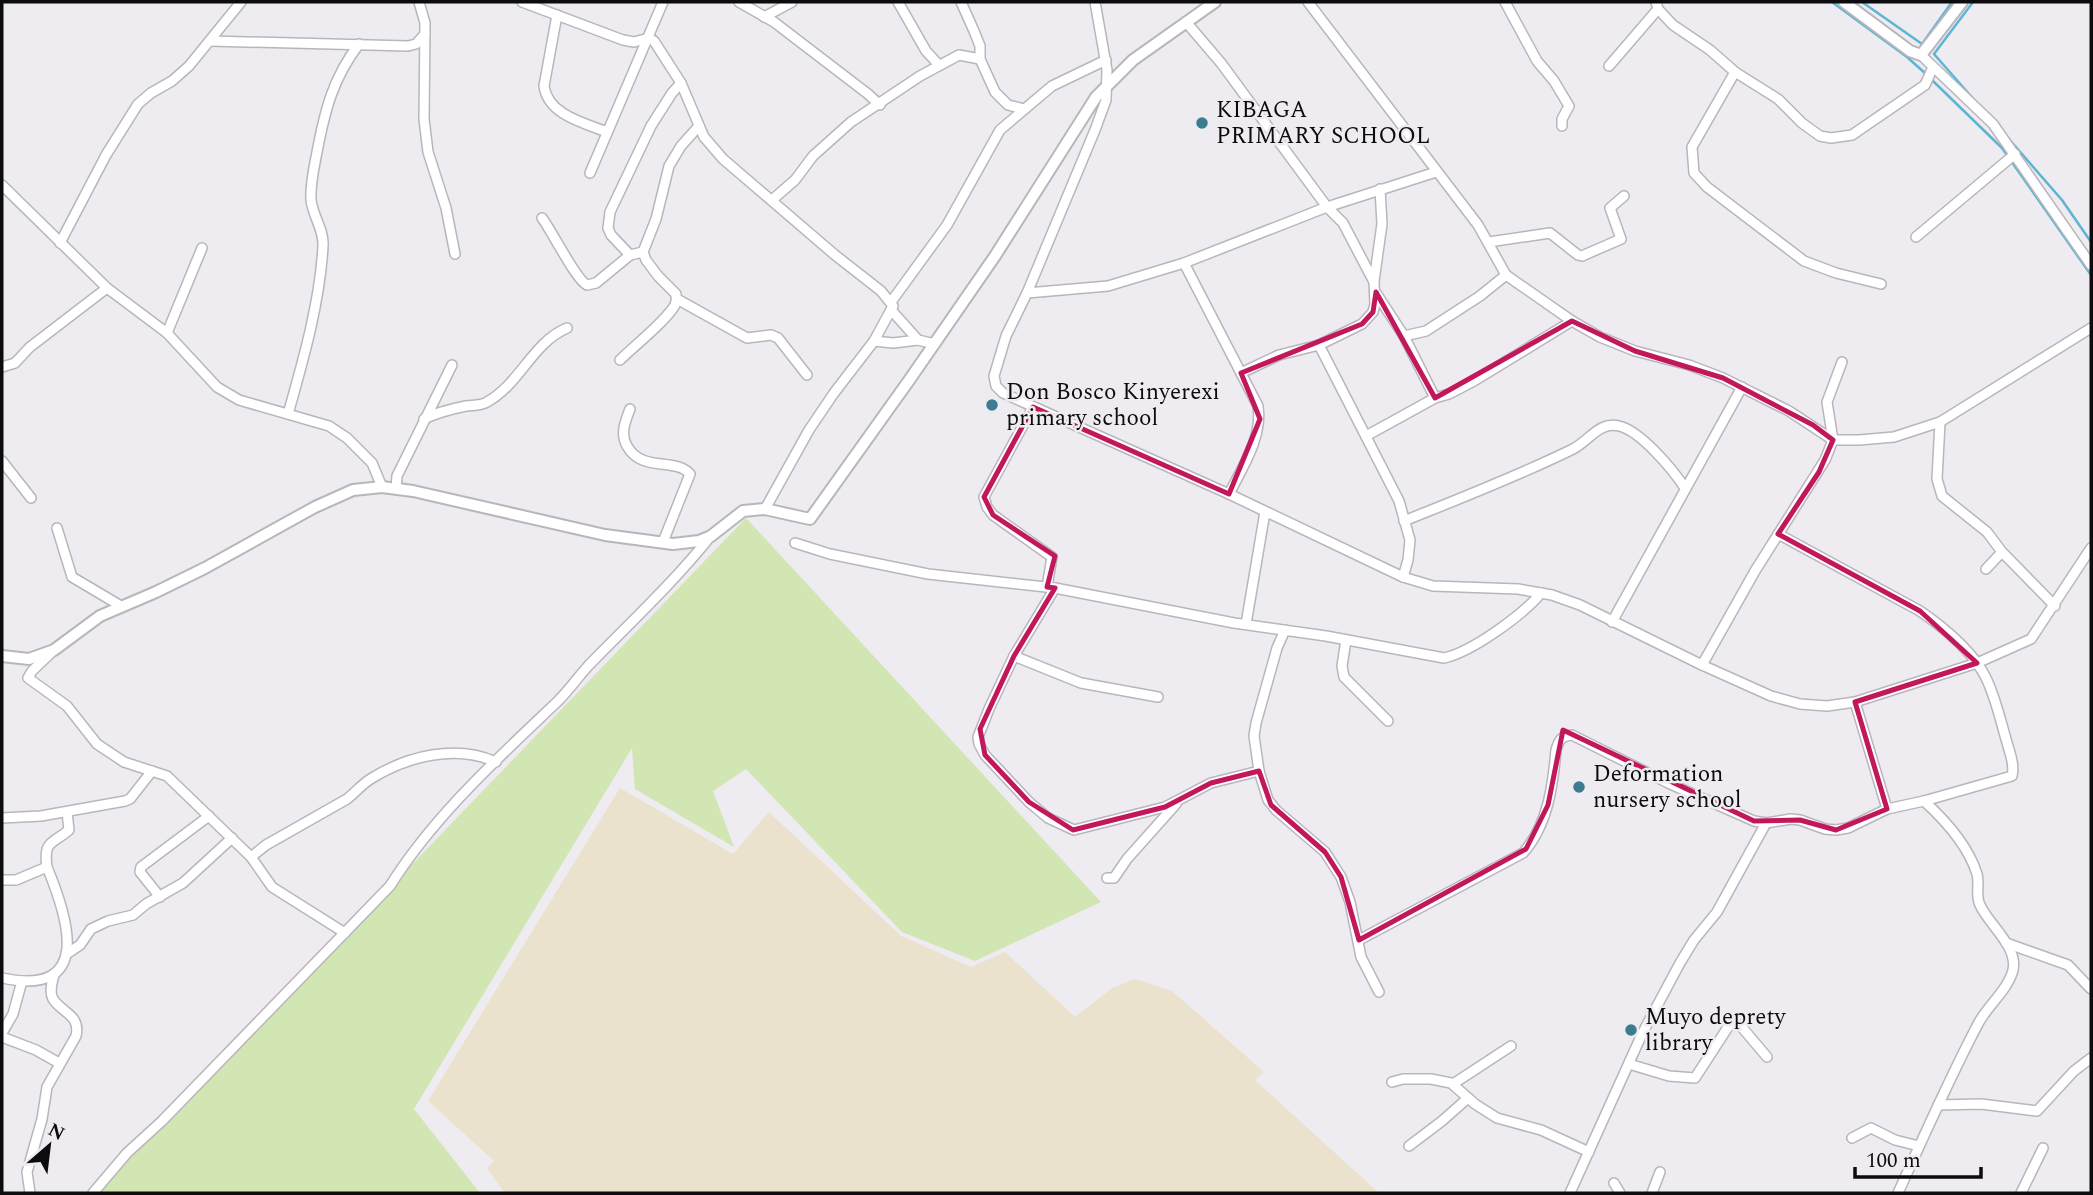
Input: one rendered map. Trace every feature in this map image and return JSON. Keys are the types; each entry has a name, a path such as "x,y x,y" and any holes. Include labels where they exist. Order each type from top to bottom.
{"street":[{"path":"60,243 132,111 151,93 172,81 189,66 241,2"},
{"path":"419,2 425,23 424,119 427,141 446,208 455,254"},
{"path":"522,2 540,4 557,15 623,40 649,38"},
{"path":"590,173 663,2"},
{"path":"739,2 774,22 880,105"},
{"path":"764,17 792,2"},
{"path":"898,2 926,51 939,65"},
{"path":"961,2 980,46 980,59 995,92 1008,105 1024,109"},
{"path":"1095,2 1106,60 1106,100 1027,293 1006,336 994,376 999,390 1403,576 1433,586 1518,589 1580,605 1702,666 1771,696 1800,704 1827,706 1855,702 1977,663 2031,639 2091,548"},
{"path":"93,1193 127,1153 162,1121 390,886 415,848 483,773 657,598 711,536 743,512 765,509 807,519 811,517 995,256 1088,108 1133,60 1215,2"},
{"path":"1308,2 1401,121 1489,243 1506,275 1600,337 1635,351 1689,365 1742,387 1789,411 1833,440 1894,437 1940,422 2091,328"},
{"path":"1505,2 1537,61 1554,81 1569,106 1562,125"},
{"path":"1844,2 1910,51 1921,55 1993,124 2091,265"},
{"path":"1921,55 1962,2"},
{"path":"1609,66 1657,5 1673,25 1710,50 1735,72 1778,99 1802,123 1821,136 1831,138 1852,135 1925,85 1933,66"},
{"path":"557,15 544,86 545,96 565,116 607,132"},
{"path":"1186,22 1221,63 1328,207 1343,223 1435,398"},
{"path":"211,41 408,46 416,44 425,34"},
{"path":"649,38 661,48 681,83 698,127 723,159 881,291 918,340"},
{"path":"288,414 316,301 323,244 311,198 321,129 340,72 359,44"},
{"path":"772,200 795,180 813,156 851,121 959,55 980,59"},
{"path":"765,509 809,430 874,341 892,307 947,225 1000,130 1052,86 1106,60"},
{"path":"1735,72 1692,147 1695,173 1707,187 1804,261 1836,273 1881,284"},
{"path":"630,255 611,235 608,221 641,144 681,83"},
{"path":"620,359 663,319 677,299 676,294 646,260 643,252 656,219 669,166 681,146 698,127"},
{"path":"1916,237 2010,161 2015,154"},
{"path":"1027,293 1108,286 1184,263 1328,207 1436,172"},
{"path":"2,185 107,288 167,333 216,387 239,400 329,426 347,438 372,463 382,487"},
{"path":"1241,373 1279,355 1319,345 1368,318 1375,304 1382,224 1380,189"},
{"path":"1489,243 1550,233 1582,256 1621,239 1610,208 1624,195"},
{"path":"542,218 562,247 574,272 587,285 596,283 630,255 643,252"},
{"path":"167,333 202,248"},
{"path":"1184,263 1258,406 1260,419 1253,444 1229,494"},
{"path":"1404,336 1426,331 1480,296 1506,275"},
{"path":"5,367 15,363 30,347 107,288"},
{"path":"677,299 747,338 771,335 778,338 807,375"},
{"path":"1366,436 1435,398 1474,381 1573,321"},
{"path":"424,419 440,411 484,404 511,381 535,351 556,333 567,328"},
{"path":"874,341 893,343 918,340 935,344"},
{"path":"1319,345 1399,501 1410,540 1403,576"},
{"path":"1702,666 1778,534 1819,472 1833,440 1827,402 1842,362"},
{"path":"396,489 397,476 452,365"},
{"path":"1612,622 1657,545 1685,488 1742,387"},
{"path":"1033,407 984,498 993,514 1052,557 1051,588 1014,656 984,719 978,740 985,755 1029,802 1048,818 1074,830 1178,802"},
{"path":"630,410 623,425 624,441 629,449 644,462 682,469 690,474 663,542"},
{"path":"1940,422 1937,479 1940,493 1986,532 2001,552 2055,606"},
{"path":"1404,521 1577,447 1602,426 1618,425 1627,429 1668,464 1685,488"},
{"path":"2,461 31,498"},
{"path":"345,933 272,887 251,857 167,776 124,762 97,744 67,706 28,676 54,650 100,616 205,568 315,507 353,490 382,487 396,489 465,502 605,535 687,543 711,536"},
{"path":"1246,624 1265,512"},
{"path":"57,528 72,577 121,606"},
{"path":"1359,940 1523,853 1534,839 1545,814 1556,750 1559,740 1564,736 1572,735 1668,783 1754,821 1766,823 1791,819 1836,830 1848,828 1887,809 1924,802 2012,776 2013,767 2002,727 1987,679 1977,663 1920,611 1778,534"},
{"path":"795,543 830,554 928,574 1051,588 1246,624 1449,657 1510,621 1529,607 1541,593"},
{"path":"1986,569 2001,552"},
{"path":"1285,630 1277,648 1254,736 1264,791 1271,805 1325,852 1341,877 1347,890 1361,957 1379,992"},
{"path":"1346,640 1343,677 1388,721"},
{"path":"2,656 29,659 54,650"},
{"path":"1014,656 1081,683 1158,696"},
{"path":"1855,702 1887,809"},
{"path":"251,857 266,845 347,799 364,783 392,766 416,757 452,753 487,758 496,762"},
{"path":"2,818 67,812 125,801 139,789 152,771"},
{"path":"1107,878 1114,878 1127,859 1178,802 1194,790 1259,771"},
{"path":"1898,1193 1984,1011 2009,979 2013,969 2013,959 2006,943 1978,901 1979,882 1965,849 1952,830 1924,802"},
{"path":"2,978 39,981 54,975 62,967 68,953 61,908 47,867 46,848 50,842 69,830 67,812"},
{"path":"160,897 140,872 141,867 209,816"},
{"path":"1570,1193 1629,1064 1680,963 1717,912 1766,823"},
{"path":"68,953 80,945 91,929 108,921 133,915 146,904 183,883 232,838"},
{"path":"2,881 16,880 47,867"},
{"path":"2006,943 2068,965 2091,989"},
{"path":"30,1193 27,1172 42,1119 46,1090 76,1036 78,1027 75,1020 53,999 51,990 54,975"},
{"path":"22,981 13,1014 2,1035 59,1063"},
{"path":"1629,1064 1669,1076 1695,1078 1730,1024 1734,1023 1740,1025 1767,1057"},
{"path":"1453,1084 1511,1045"},
{"path":"1938,1105 1981,1104 2037,1111 2074,1070 2091,1058"},
{"path":"1392,1082 1403,1079 1431,1079 1453,1084 1497,1118 1541,1130 1589,1152"},
{"path":"1409,1146 1468,1098"},
{"path":"1852,1138 1871,1128 1895,1140 1919,1146"},
{"path":"2021,1193 2043,1148"},
{"path":"1652,1193 1660,1172"},
{"path":"1614,1183 1620,1193"}],"highlighted area":[{"path":"1376,292 1435,398 1572,321 1635,351 1723,378 1813,425 1833,440 1819,472 1778,534 1920,611 1977,663 1855,702 1887,809 1836,830 1800,820 1754,821 1563,730 1548,805 1526,849 1359,940 1341,877 1325,852 1271,805 1259,771 1211,783 1165,807 1073,830 1029,802 985,755 980,729 1014,656 1055,588 1047,587 1055,556 993,515 984,497 1033,407 1229,494 1260,419 1241,373 1362,324 1373,312"}],"shaded area":[{"path":"620,788 733,854 769,812 901,936 971,967 1005,952 1075,1017 1112,988 1135,979 1172,991 1264,1072 1255,1080 1379,1193 505,1193 487,1168 494,1161 428,1101"}],"green space":[{"path":"746,518 1101,902 975,961 902,932 746,769 713,791 734,847 635,789 632,748 414,1109 480,1193 95,1193"}],"waterway":[{"path":"1832,2 1926,74"},
{"path":"1862,2 1922,44 1952,2"},
{"path":"1973,2 1934,54 1976,102"},
{"path":"1933,81 2002,148 2091,275"},
{"path":"2008,138 2062,200 2091,242"}],"place":[{"name":"KIBAGA PRIMARY SCHOOL","path":"1202,123"},
{"name":"Don Bosco Kinyerexi primary school","path":"992,405"},
{"name":"Deformation nursery school","path":"1579,787"},
{"name":"Muyo deprety library","path":"1631,1030"}]}
